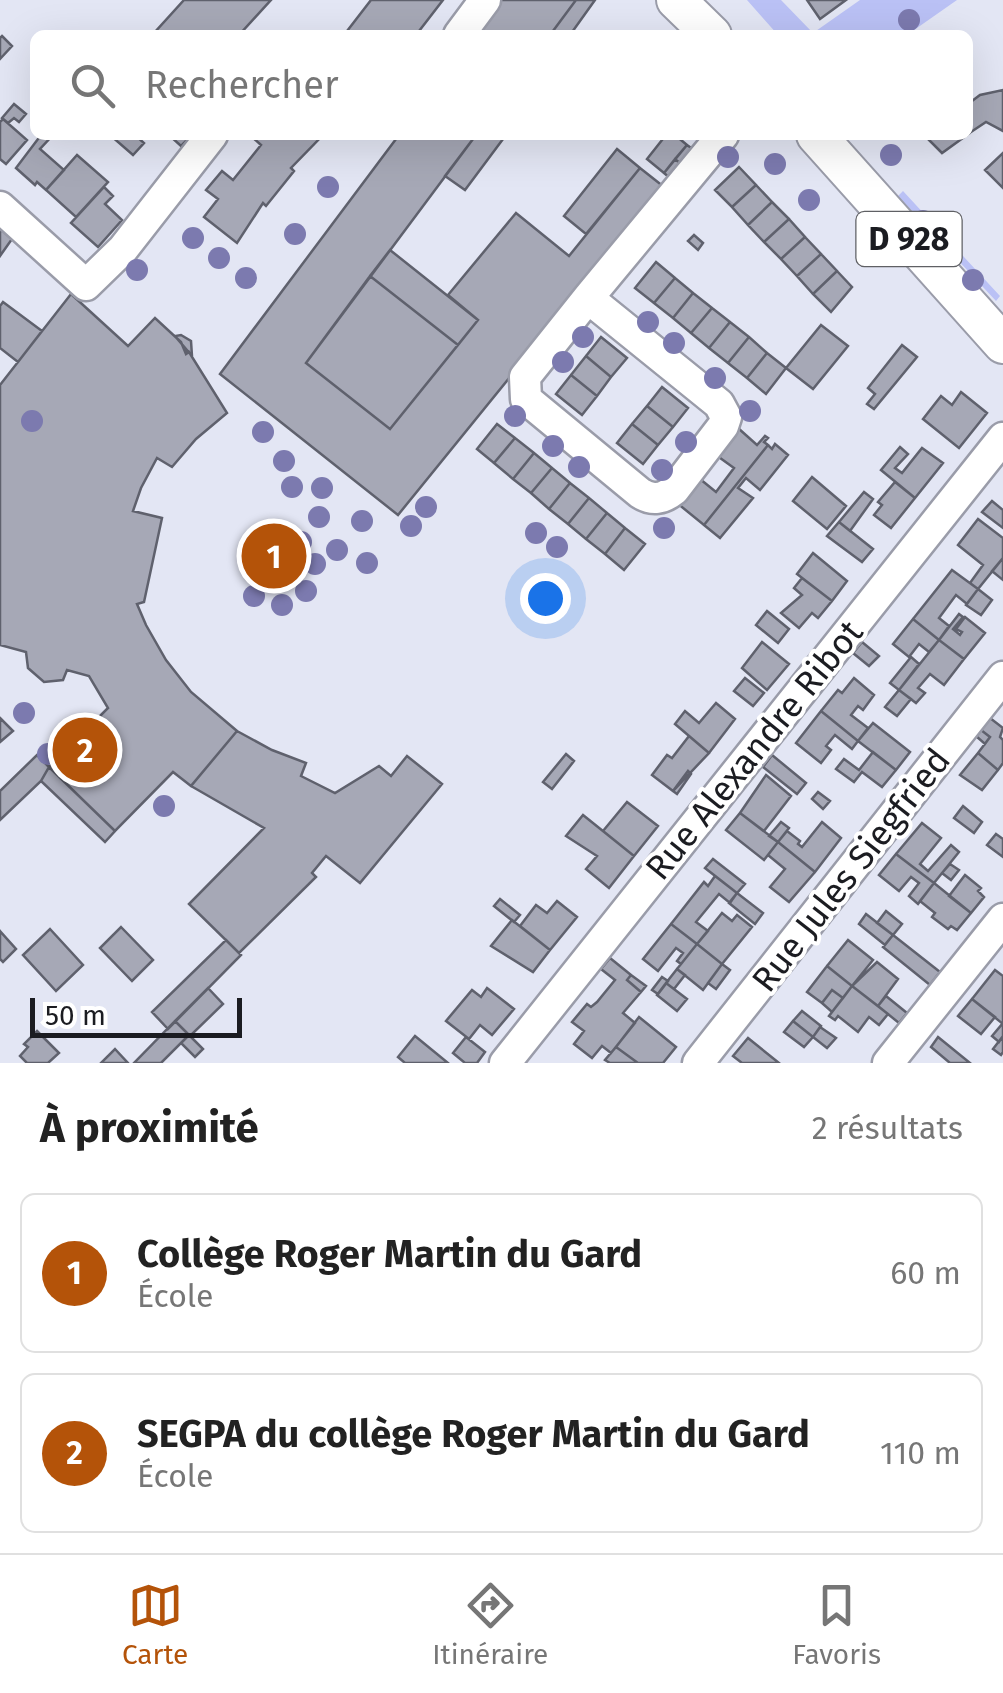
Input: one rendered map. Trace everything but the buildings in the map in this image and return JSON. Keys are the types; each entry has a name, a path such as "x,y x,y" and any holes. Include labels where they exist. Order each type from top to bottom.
{"main road":[{"path":"676,0 707,30"},
{"path":"708,0 730,30"},
{"name":"D 928","path":"820,140 1003,344"}],"street":[{"path":"464,30 485,0"},
{"path":"0,207 86,286 123,248 208,140"},
{"path":"588,298 720,404 725,413 723,426 674,490 663,497 650,498 640,493 526,399 526,377 588,298 719,140"},
{"name":"Rue Alexandre Ribot","path":"506,1063 1003,438"},
{"name":"Rue Jules Siegfried","path":"698,1063 1003,677"},
{"path":"888,1063 1003,919"}],"shaded area":[{"path":"747,0 781,0 810,30 774,30"},
{"path":"860,0 957,0 914,30 817,30"},
{"path":"903,191 1000,296 996,301 898,196"}],"place":[{"name":"Collège Roger Martin du Gard","path":"274,556"},
{"name":"SEGPA du collège Roger Martin du Gard","path":"85,750"}]}
